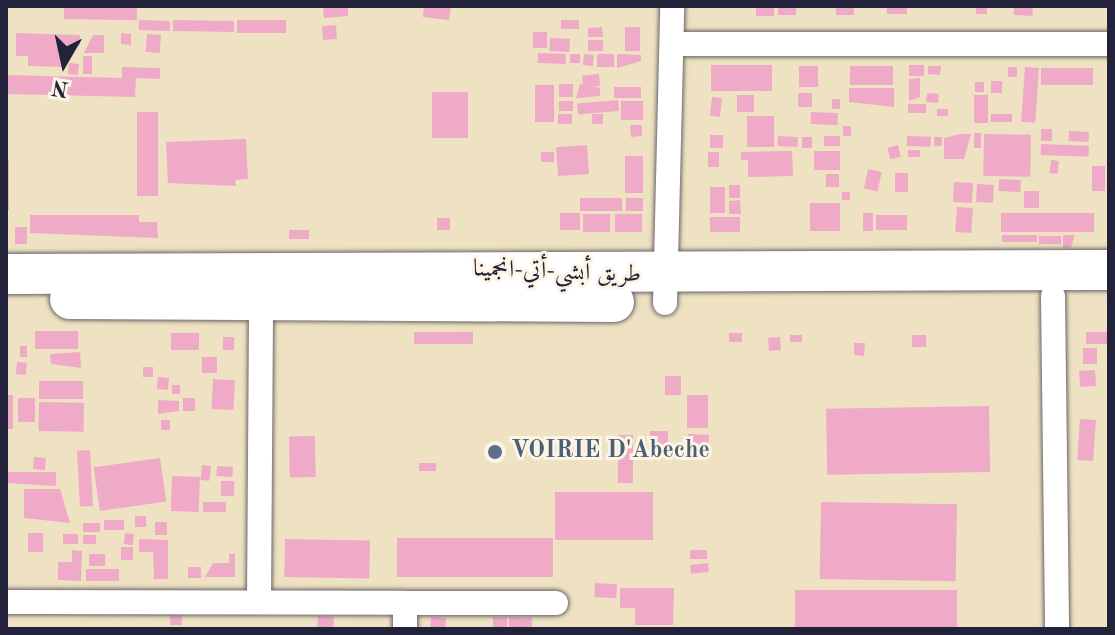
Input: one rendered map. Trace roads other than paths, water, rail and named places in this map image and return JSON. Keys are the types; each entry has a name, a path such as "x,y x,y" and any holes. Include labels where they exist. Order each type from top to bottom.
{"highway":[{"name":"طريق أبشي-أتي-انجمينا","path":"665,290 1109,270"},
{"name":"طريق أبشي-أتي-انجمينا","path":"6,274 495,285"},
{"path":"6,300 261,298 495,285 1109,297"}],"street":[{"path":"665,290 672,6"},
{"path":"672,44 1109,44"},
{"path":"1053,296 1057,629"},
{"path":"259,602 261,298"},
{"path":"6,602 556,603"},
{"path":"405,603 405,629"}],"place":[{"name":"VOIRIE D'Abeche","path":"495,452"}]}
